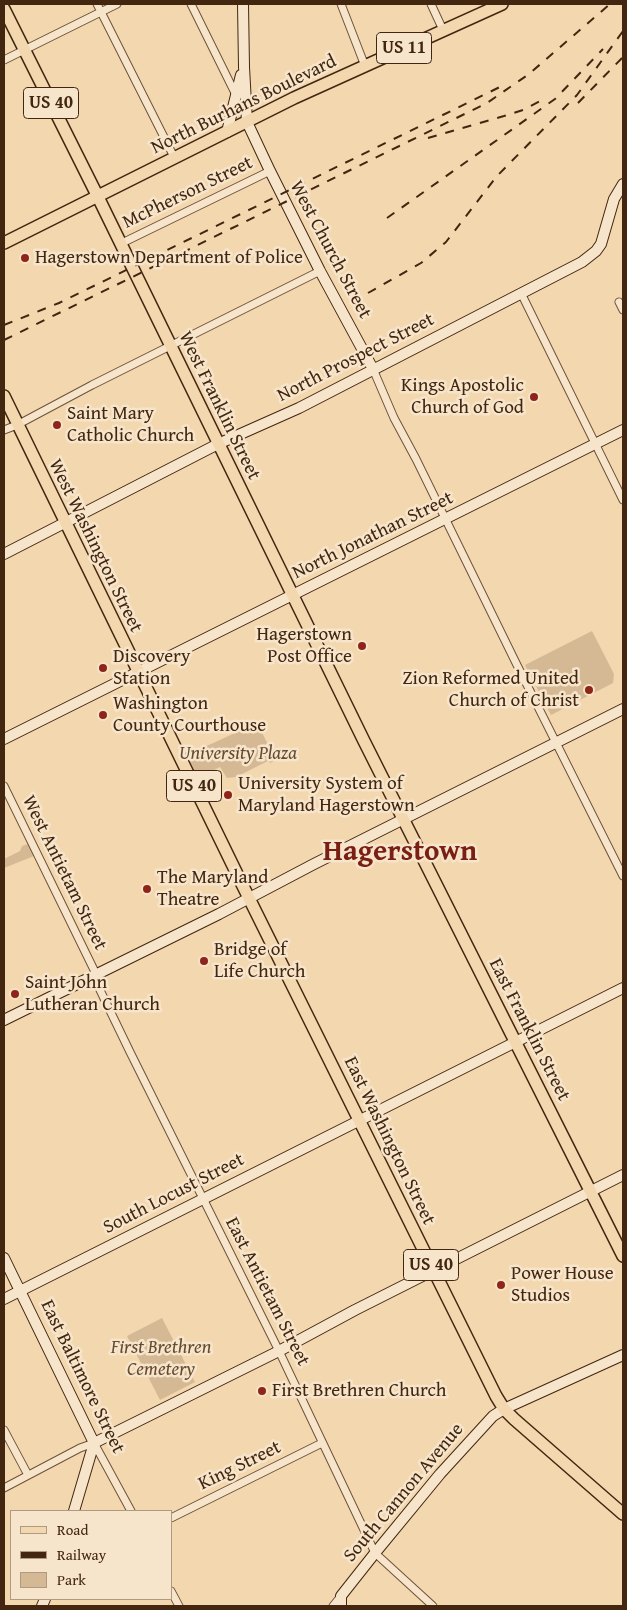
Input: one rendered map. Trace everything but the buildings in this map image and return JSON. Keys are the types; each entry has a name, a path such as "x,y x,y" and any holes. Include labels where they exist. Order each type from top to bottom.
{"main road":[{"path":"244,4 244,67 247,122"},
{"name":"North Burhans Boulevard","path":"4,243 294,98 502,4"},
{"name":"West Franklin Street","path":"4,12 98,197 403,819"},
{"path":"227,132 244,67"},
{"name":"West Church Street","path":"247,122 320,271 373,368"},
{"name":"North Prospect Street","path":"4,554 218,444 300,408 373,368 582,262 596,251 604,236 614,199 623,184"},
{"name":"West Washington Street","path":"4,396 249,899"},
{"name":"North Jonathan Street","path":"4,738 623,430"},
{"path":"4,1020 249,899 403,819 623,709"},
{"name":"East Franklin Street","path":"403,819 623,1256"},
{"name":"East Washington Street","path":"249,899 504,1409 623,1514"},
{"name":"South Locust Street","path":"4,1299 623,988"},
{"path":"74,1510 94,1443 279,1351 355,1310 623,1175"},
{"name":"East Baltimore Street","path":"4,1258 94,1443"},
{"name":"South Cannon Avenue","path":"340,1601 375,1553 440,1474 493,1416 504,1409 623,1355"}],"street":[{"path":"98,4 175,158"},
{"path":"4,60 117,4"},
{"path":"191,4 236,95"},
{"path":"341,4 365,66"},
{"path":"431,4 443,30"},
{"name":"McPherson Street","path":"120,244 270,172"},
{"path":"4,430 320,271"},
{"path":"521,293 623,500"},
{"path":"620,302 623,310"},
{"name":"West Church Street","path":"373,368 394,418 623,876"},
{"name":"West Antietam Street","path":"4,786 96,974"},
{"name":"East Antietam Street","path":"96,974 100,990 202,1200 279,1351 375,1553 433,1606"},
{"path":"4,1430 28,1475"},
{"path":"4,1488 80,1448 94,1443"},
{"name":"East Baltimore Street","path":"94,1443 130,1510"},
{"name":"King Street","path":"172,1518 322,1443"},
{"path":"172,1593 179,1606"},
{"path":"333,1606 340,1601"}],"green space":[{"path":"592,631 614,674 613,683 551,715 525,665"},
{"name":"University Plaza","path":"257,723 276,760 270,763 268,761 236,777 227,778 220,767 198,778 187,755"},
{"path":"28,844 34,856 4,868 4,859 20,851 22,846"},
{"name":"First Brethren Cemetery","path":"162,1318 195,1382 160,1400 127,1336"}],"railway":[{"path":"4,340 487,103 529,74 610,4"},
{"path":"368,293 421,263 446,242 497,176 577,95 623,31"},
{"path":"387,218 555,99 603,49"},
{"path":"578,103 623,57"},
{"path":"4,325 59,303 506,84"},
{"path":"428,138 523,110 546,98"}],"place":[{"name":"Hagerstown Department of Police","path":"25,258"},
{"name":"Kings Apostolic Church of God","path":"534,397"},
{"name":"Saint Mary Catholic Church","path":"57,425"},
{"name":"Hagerstown Post Office","path":"362,646"},
{"name":"Discovery Station","path":"103,668"},
{"name":"Zion Reformed United Church of Christ","path":"589,690"},
{"name":"Washington County Courthouse","path":"103,715"},
{"name":"University System of Maryland Hagerstown","path":"228,795"},
{"name":"The Maryland Theatre","path":"147,889"},
{"name":"Bridge of Life Church","path":"204,961"},
{"name":"Saint John Lutheran Church","path":"15,994"},
{"name":"Power House Studios","path":"501,1285"},
{"name":"First Brethren Church","path":"262,1391"}],"district":[{"name":"Hagerstown","path":"400,853"}]}
